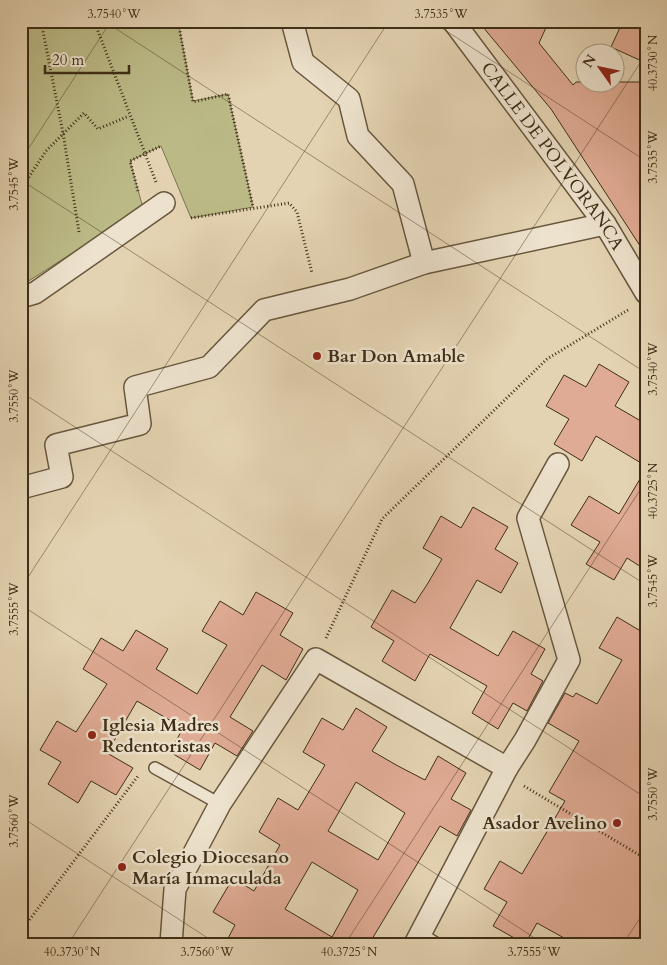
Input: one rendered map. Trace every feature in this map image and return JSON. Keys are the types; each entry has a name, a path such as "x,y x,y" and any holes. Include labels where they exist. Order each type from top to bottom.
{"street":[{"path":"292,21 302,62 349,99 358,136 403,184 424,262"},
{"name":"CALLE DE POLVORANCA","path":"453,21 605,224 646,293"},
{"path":"21,297 35,293 164,203"},
{"path":"21,488 62,477 56,445 140,424 135,387 209,367 264,310 350,289 424,262 605,224"},
{"path":"424,940 513,776 526,740 569,660 528,518 558,464"},
{"path":"171,944 175,889 220,804 316,658 513,776"}],"lane":[{"path":"155,768 220,804"}],"path":[{"path":"41,21 63,133 80,238"},
{"path":"94,21 164,203"},
{"path":"178,21 192,102 228,94 254,207"},
{"path":"21,189 46,151 84,113 98,129 129,116"},
{"path":"190,218 288,203 297,212 312,274"},
{"path":"316,658 382,520 547,359 630,309"},
{"path":"21,931 140,773 155,768"},
{"path":"513,776 646,859"}],"shaded area":[{"path":"21,21 178,21 193,101 228,94 253,207 191,218 161,146 130,161 143,208 27,282 21,282"}],"building":[{"path":"478,21 549,21 539,43 574,84 574,92 624,92 624,82 646,82 646,255 551,109"},
{"path":"623,21 646,30 646,63 624,53 624,42 613,42"},
{"path":"599,364 629,382 615,406 646,424 646,466 596,436 582,461 554,444 569,419 546,406 564,375 586,387"},
{"path":"646,469 646,570 627,558 614,580 586,564 600,542 571,525 589,496 619,514"},
{"path":"473,507 508,527 495,549 518,563 501,593 477,580 450,628 498,656 513,631 545,649 531,674 543,681 527,711 513,703 498,729 472,713 487,686 430,654 415,681 382,661 394,641 371,627 392,590 415,603 428,583 442,559 423,548 441,516 461,528"},
{"path":"256,592 293,613 280,635 303,649 286,680 262,665 230,717 253,731 237,756 215,743 200,770 170,752 183,728 137,701 107,753 133,768 116,795 91,781 78,803 48,784 61,762 40,750 57,721 76,732 107,684 83,669 101,638 123,651 136,630 168,649 156,669 197,694 227,645 202,631 220,601 243,615"},
{"path":"617,617 639,630 646,617 646,944 575,944 537,923 525,944 493,926 507,902 484,889 500,861 522,874 565,801 549,792 579,741 548,723 565,693 573,697 576,693 597,704 622,660 599,648"},
{"path":"356,708 387,727 372,751 425,780 438,756 466,773 451,799 471,810 457,836 440,826 369,944 225,944 235,925 213,912 233,878 254,891 280,845 259,832 278,798 298,810 325,765 303,752 322,718 343,730","holes":["356,782 405,813 378,860 328,831","312,862 358,890 332,937 285,909"]}],"place":[{"name":"Bar Don Amable","path":"317,356"},
{"name":"Iglesia Madres Redentoristas","path":"92,735"},
{"name":"Asador Avelino","path":"617,823"},
{"name":"Colegio Diocesano María Inmaculada","path":"122,867"}]}
